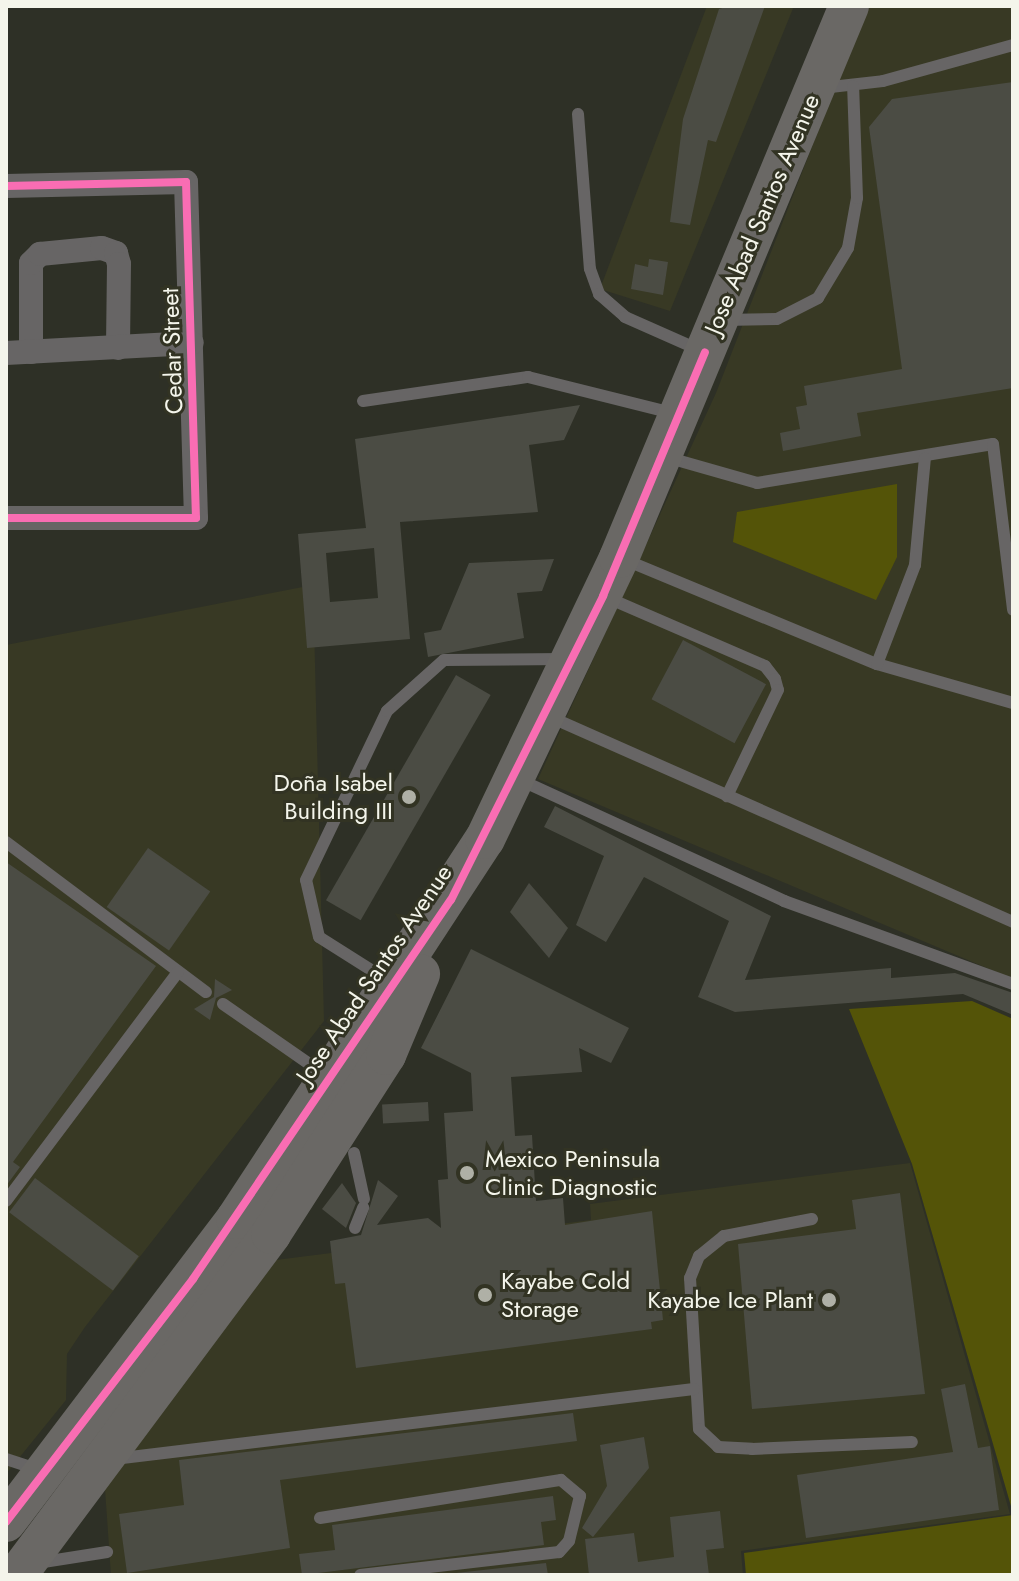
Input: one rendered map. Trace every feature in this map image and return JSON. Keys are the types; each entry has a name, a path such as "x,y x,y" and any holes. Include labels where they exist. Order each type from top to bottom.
{"highway":[{"name":"Jose Abad Santos Avenue","path":"6,1522 209,1290 386,1055 451,900 515,778 603,596 710,336 834,87 849,6"},
{"name":"Jose Abad Santos Avenue","path":"21,1570 107,1459 209,1290 329,1078 451,900"}],"street":[{"name":"Cedar Street","path":"6,186 186,182 196,518 6,518"},
{"path":"31,352 31,263 40,254 102,248 116,253 119,264 118,348"},
{"path":"6,353 192,343"}],"lane":[{"path":"578,114 588,254 599,294 625,317 710,336 777,319 818,298 848,248 857,198 834,87 1013,45"},
{"path":"363,401 528,377 679,415"},
{"path":"662,456 757,483 925,458 993,444 1013,610"},
{"path":"877,664 915,565 925,458"},
{"path":"619,558 877,664 959,693 1013,703"},
{"path":"603,596 765,666 775,679 778,690 727,796"},
{"path":"393,984 319,937 306,900 309,864 387,711 444,660 572,659"},
{"path":"546,714 1013,922"},
{"path":"515,778 784,901 1013,984"},
{"path":"6,842 206,992"},
{"path":"6,1201 178,972"},
{"path":"223,1004 329,1078"},
{"path":"354,1153 363,1203 355,1228"},
{"path":"812,1219 724,1236 699,1256 690,1278 694,1389 699,1429 718,1447 912,1442"},
{"path":"107,1459 694,1389"},
{"path":"6,1459 47,1472"},
{"path":"320,1518 561,1480 580,1496 569,1541 559,1552 360,1575"},
{"path":"21,1570 107,1552"}],"shaded area":[{"path":"707,6 794,6 670,311 600,289"},
{"path":"867,6 1013,6 1013,979 538,779 716,393"},
{"path":"897,484 897,557 876,600 733,542 737,512"},
{"path":"313,585 324,1021 85,1327 67,1354 66,1400 6,1474 6,645"},
{"path":"972,1001 1013,1019 1013,1513 912,1164 849,1009"},
{"path":"910,1163 1010,1514 741,1551 743,1575 111,1575 105,1489 276,1260 591,1220 590,1204"},
{"path":"1013,1515 1013,1575 746,1575 744,1553"}],"building":[{"path":"765,6 716,142 708,140 690,225 670,222 683,119 719,9"},
{"path":"1013,82 1013,388 857,413 861,436 783,451 780,433 800,429 796,407 807,405 804,386 902,369 869,127 892,99"},
{"path":"649,259 668,262 663,295 631,289 635,264 648,267"},
{"path":"580,405 564,440 529,445 538,512 400,522 410,639 307,648 298,534 366,528 355,439","holes":["374,548 378,598 330,602 326,553"]},
{"path":"554,559 542,591 517,593 524,638 428,657 424,633 441,630 469,563"},
{"path":"683,640 766,684 735,743 652,699"},
{"name":"Doña Isabel Building III","path":"456,675 491,695 361,920 326,900"},
{"path":"555,806 771,916 745,980 891,968 891,978 955,973 1013,993 1013,1015 963,994 735,1012 698,997 729,921 644,877 606,942 576,925 604,856 544,827"},
{"path":"148,848 210,892 169,951 107,907"},
{"path":"6,862 156,966 13,1162 20,1167 6,1186"},
{"path":"529,883 568,928 549,958 510,912"},
{"path":"471,949 629,1028 611,1063 579,1048 582,1072 511,1077 515,1136 532,1135 536,1201 563,1198 565,1225 652,1211 663,1320 651,1322 652,1329 356,1368 345,1283 335,1284 330,1241 361,1235 378,1180 398,1196 377,1225 428,1218 441,1228 438,1180 448,1179 444,1113 473,1111 471,1073 421,1048"},
{"path":"215,979 232,990 216,998 210,1020 194,1009 214,997"},
{"path":"428,1102 429,1121 383,1123 382,1104"},
{"path":"35,1178 139,1256 113,1291 9,1212"},
{"path":"342,1183 356,1203 346,1228 322,1209"},
{"name":"Kayabe Ice Plant","path":"900,1193 925,1394 752,1409 738,1244 856,1229 852,1200"},
{"path":"965,1384 978,1448 990,1446 999,1510 806,1538 797,1475 953,1452 941,1389"},
{"path":"573,1413 577,1441 280,1480 290,1548 127,1573 119,1514 184,1505 179,1460"},
{"path":"644,1437 649,1468 593,1537 582,1528 607,1486 600,1445"},
{"path":"553,1496 556,1520 541,1522 544,1545 302,1575 299,1554 335,1550 332,1525"},
{"path":"720,1511 724,1548 706,1550 709,1575 589,1575 585,1539 634,1533 638,1562 674,1557 670,1517"},
{"path":"546,1563 548,1575 438,1575"}],"cycle path":[{"path":"6,186 186,182 196,518 6,518"},
{"path":"6,1522 193,1279 451,900 603,596 705,352"}],"place":[{"name":"Doña Isabel Building III","path":"409,797"},
{"name":"Mexico Peninsula Clinic Diagnostic","path":"467,1173"},
{"name":"Kayabe Cold Storage","path":"485,1295"},
{"name":"Kayabe Ice Plant","path":"829,1300"}]}
